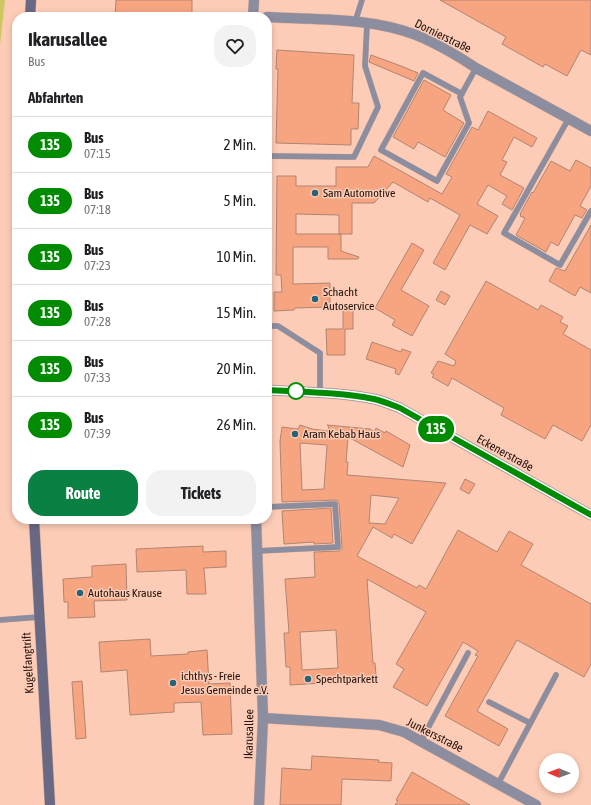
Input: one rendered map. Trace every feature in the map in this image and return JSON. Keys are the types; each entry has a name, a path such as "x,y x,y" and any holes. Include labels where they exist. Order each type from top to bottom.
{"street":[{"path":"30,12 31,0"},
{"path":"253,12 254,0"},
{"name":"Dornierstraße","path":"272,17 355,22 383,26 416,36 464,60 476,68 591,130"},
{"name":"Eckenerstraße","path":"272,390 320,392 355,396 376,400 400,408 591,515"},
{"name":"Kugelfangtrift","path":"34,524 50,805"},
{"name":"Ikarusallee","path":"256,524 263,718 259,805"},
{"name":"Junkersstraße","path":"263,718 380,725 404,732 536,805"}],"lane":[{"path":"355,22 362,0"},
{"path":"272,156 354,157 378,107 365,66 367,24"},
{"path":"462,94 423,73 381,150 437,181 469,123 460,97 462,94 476,68"},
{"path":"569,118 504,233 560,265 591,211"},
{"path":"272,326 278,326 320,353 320,392"},
{"path":"257,551 338,547 335,504 272,507"},
{"path":"0,620 39,617"},
{"path":"421,741 468,653"},
{"path":"498,784 556,675"},
{"path":"489,702 530,723"}],"shaded area":[{"path":"0,0 5,0 0,45"}],"building":[{"path":"116,0 192,0 192,12 115,12"},
{"path":"440,0 591,0 591,55 581,50 567,76 545,64 543,67 502,44 506,37"},
{"path":"277,50 354,55 352,103 359,103 358,129 351,129 351,145 276,143 278,69 276,69"},
{"path":"371,55 418,73 414,81 369,62"},
{"path":"424,80 451,95 443,110 464,123 445,157 418,142 414,149 393,137"},
{"path":"488,111 537,138 532,147 514,137 502,160 507,162 500,175 524,188 512,210 502,204 507,196 488,185 477,204 498,216 487,234 470,225 445,270 433,263 460,215 430,198 428,202 393,182 374,203 352,203 352,234 341,234 341,251 359,257 358,259 328,259 328,247 293,247 293,284 330,283 330,307 295,308 294,310 274,311 274,292 282,292 281,275 276,275 277,176 296,176 296,186 336,186 336,167 368,167 374,156 442,194 452,177 446,174 472,127 478,130","holes":["296,214 339,215 339,234 296,234"]},
{"path":"576,160 591,168 591,186 580,206 587,210 582,218 575,215 558,246 551,242 546,252 516,235 525,218 520,216 520,214 551,161 570,171"},
{"path":"591,225 591,293 580,287 575,296 549,281 556,268 565,271"},
{"path":"412,243 424,250 401,290 429,306 412,336 392,325 395,320 375,308"},
{"path":"486,281 538,310 541,305 563,317 560,322 568,326 563,334 591,350 591,425 582,441 553,425 545,439 501,415 504,408 452,378 448,386 432,377 434,374 431,373 438,361 454,366 456,361 445,354"},
{"path":"441,291 450,296 445,305 436,300"},
{"path":"343,310 353,310 353,329 345,329 345,355 327,355 326,329 343,329"},
{"path":"372,342 401,352 402,349 411,352 399,375 395,373 396,369 366,359"},
{"path":"300,425 312,429 328,431 329,426 327,425 370,429 375,432 376,428 385,433 386,431 410,445 403,467 348,437 346,462 348,462 347,475 446,483 412,544 394,534 392,538 373,527 357,556 417,588 419,585 426,589 458,530 497,552 509,531 533,544 521,565 591,604 591,664 584,677 517,640 477,711 508,729 499,746 445,716 478,656 475,655 478,651 463,642 427,706 393,687 404,669 396,664 426,612 367,579 373,663 375,663 376,675 373,675 374,680 290,685 290,667 286,667 284,633 289,633 285,579 315,577 314,552 339,551 342,549 339,504 337,500 282,502 280,441 282,427 298,429","holes":["300,443 327,445 324,489 302,490","371,495 399,498 385,524 369,523","336,630 338,668 302,670 300,632"]},
{"path":"465,479 475,484 469,494 460,489"},
{"path":"331,508 333,543 314,544 314,542 284,544 282,511"},
{"path":"203,546 203,552 226,551 226,567 204,568 206,594 187,594 186,570 137,572 136,549"},
{"path":"126,564 127,600 94,601 95,617 68,618 68,602 64,602 63,579 92,577 92,566"},
{"path":"150,639 151,656 188,654 188,652 207,650 209,684 230,683 232,734 203,735 201,702 174,703 174,712 130,715 127,670 101,672 99,642"},
{"path":"82,681 86,738 76,739 72,682"},
{"path":"312,756 379,760 378,762 392,763 391,781 342,779 341,805 280,805 282,768 311,770"},
{"path":"412,772 470,805 395,805 398,801 396,800"}],"bus line":[{"name":"135","path":"272,390 320,392 355,396 376,400 400,408 591,515"}],"place":[{"name":"Sam Automotive","path":"315,193"},
{"name":"Schacht Autoservice","path":"315,299"},
{"name":"Aram Kebab Haus","path":"295,434"},
{"name":"Autohaus Krause","path":"80,593"},
{"name":"Spechtparkett","path":"308,679"},
{"name":"ichthys - Freie Jesus Gemeinde e.V.","path":"173,683"}]}
